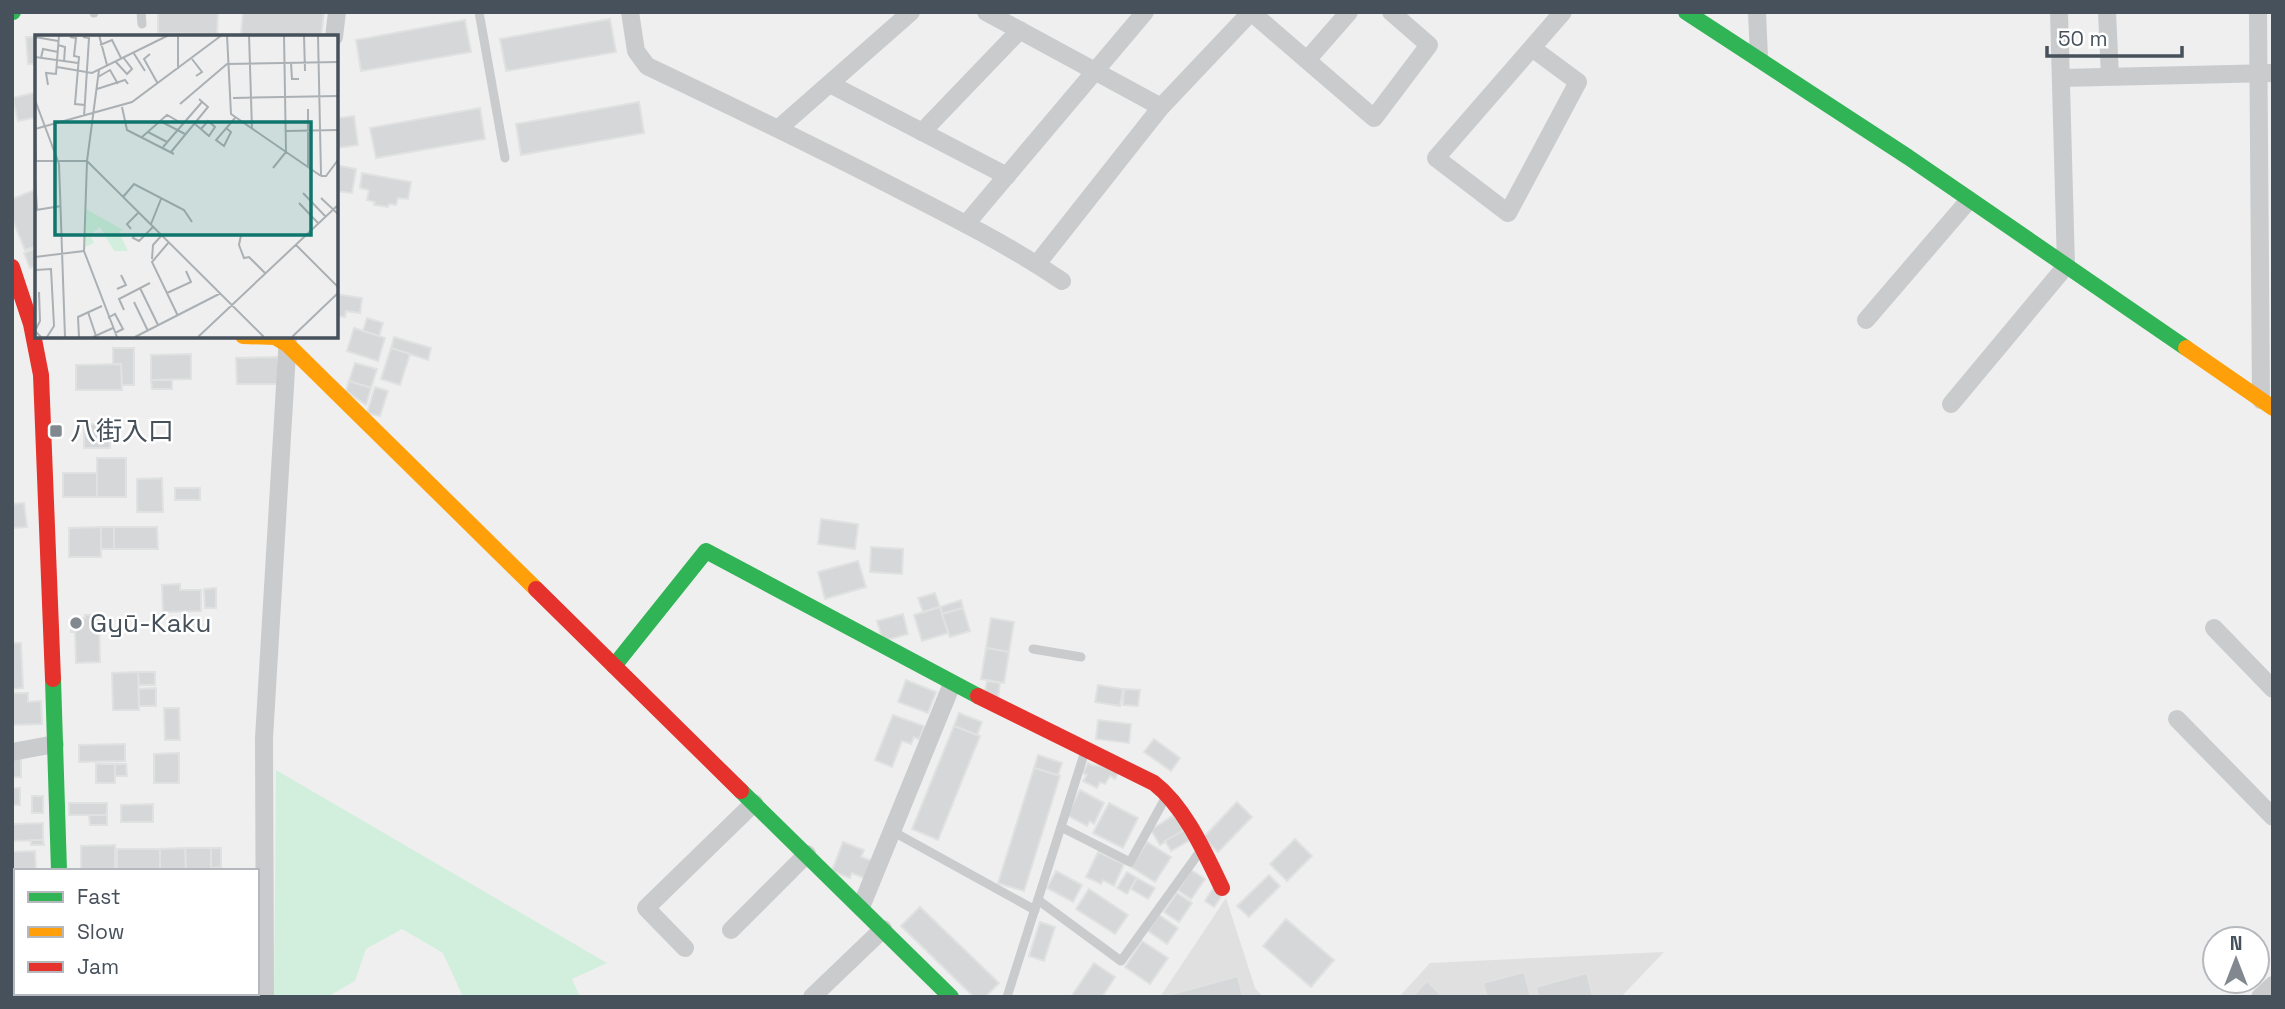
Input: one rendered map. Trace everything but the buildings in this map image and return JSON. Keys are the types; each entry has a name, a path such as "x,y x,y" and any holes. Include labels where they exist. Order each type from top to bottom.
{"main road":[{"path":"1686,12 1759,58 2267,404"},
{"path":"12,267 34,324 12,324"},
{"path":"36,338 45,445 60,869"},
{"path":"287,340 951,997"},
{"path":"614,666 706,551 952,684 1154,783 1168,794 1202,848 1222,888"}],"street":[{"path":"334,35 337,12"},
{"path":"630,12 636,51 647,66 779,128 966,224 1062,281"},
{"path":"779,128 911,12"},
{"path":"986,12 1161,107"},
{"path":"966,224 1144,12"},
{"path":"1037,264 1161,107 1251,12 1374,118 1429,45 1391,12"},
{"path":"1307,60 1349,12"},
{"path":"1532,48 1578,82 1508,213 1436,158 1563,12"},
{"path":"1757,12 1759,58"},
{"path":"1951,404 2066,266 2059,12"},
{"path":"2108,12 2110,76"},
{"path":"2258,12 2265,73 2267,404"},
{"path":"922,132 1020,30"},
{"path":"2061,78 2265,73"},
{"path":"830,84 1007,176"},
{"path":"1866,320 1969,200"},
{"path":"265,997 264,738 287,340"},
{"path":"2214,628 2273,689"},
{"path":"861,907 952,684"},
{"path":"2177,719 2273,817"},
{"path":"12,752 55,744"},
{"path":"685,948 646,908 754,803"},
{"path":"731,930 807,854"},
{"path":"813,997 883,929"},
{"path":"2260,997 2273,985"}],"lane":[{"path":"141,12 142,24"},
{"path":"479,12 505,158"},
{"path":"1033,649 1081,657"},
{"path":"1007,997 1086,748"},
{"path":"1061,827 1130,862 1168,794"},
{"path":"892,831 1035,910"},
{"path":"1038,900 1121,961 1202,848"}],"shaded area":[{"path":"1226,898 1255,988 1263,997 1160,997"},
{"path":"1664,952 1621,997 1399,997 1430,963"}],"green space":[{"path":"276,770 607,963 572,979 580,997 463,997 443,953 402,929 366,949 355,981 327,997 274,997"}],"traffic: fast":[{"path":"1686,12 1908,157 2186,348"},
{"path":"614,666 706,551 978,696"},
{"path":"53,679 59,869"},
{"path":"741,791 951,997"}],"traffic: slow":[{"path":"277,338 287,344 536,589"},
{"path":"2186,348 2273,408"}],"traffic: jam":[{"path":"12,267 31,324 41,375 53,679"},
{"path":"536,589 741,791"},
{"path":"978,696 1154,783 1185,818 1222,888"}],"place":[{"name":"八街入口","path":"56,431"},
{"name":"Gyū-Kaku","path":"76,623"}]}
